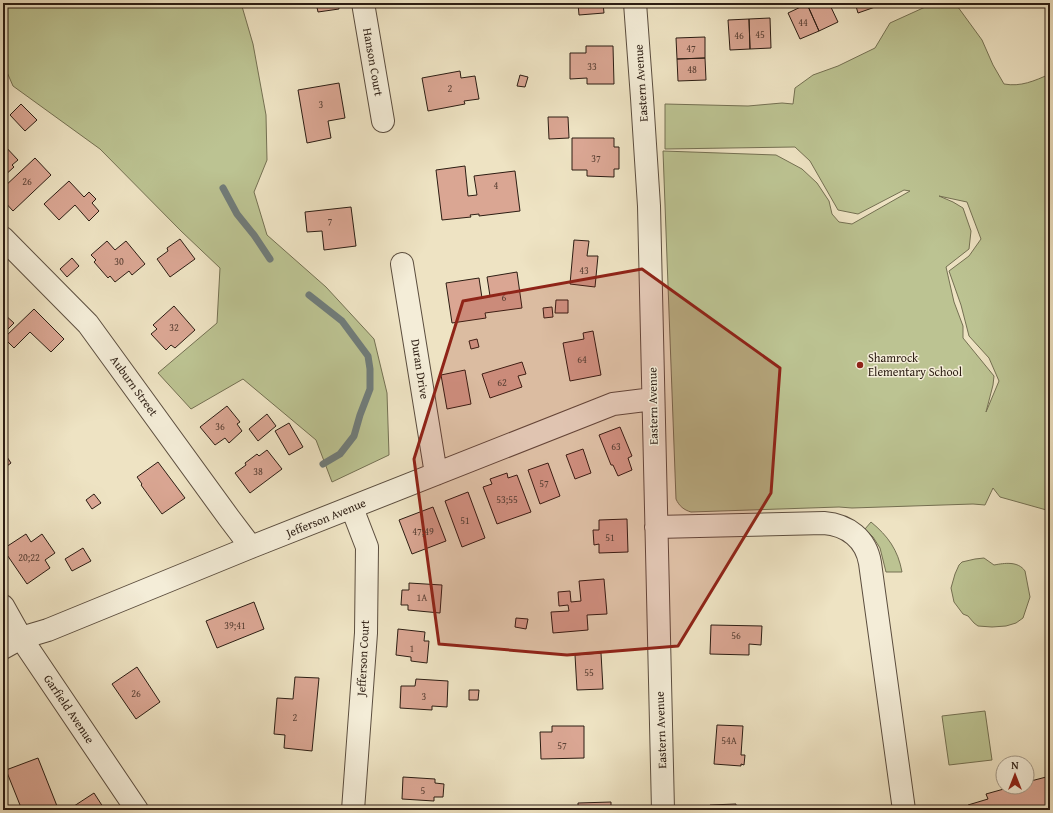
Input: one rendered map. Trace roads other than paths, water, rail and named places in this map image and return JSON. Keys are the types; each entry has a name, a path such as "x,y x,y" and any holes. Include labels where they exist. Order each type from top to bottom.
{"street":[{"name":"Hanson Court","path":"362,3 383,121"},
{"name":"Eastern Avenue","path":"635,3 649,206 663,810"},
{"name":"Auburn Street","path":"3,238 88,324 228,518 251,547"},
{"name":"Duran Drive","path":"402,264 436,474"},
{"name":"Jefferson Avenue","path":"12,643 48,630 251,547 613,404 653,399"},
{"name":"Jefferson Court","path":"352,508 367,547 366,633 353,810"},
{"path":"656,528 824,524 840,526 859,538 868,552 870,563 904,810"},
{"name":"Garfield Avenue","path":"3,606 12,643 137,810"}],"waterway":[{"path":"223,188 237,214 254,235 270,259"},
{"path":"309,295 342,321 368,356 370,369 370,389 354,436 340,454 323,464"}],"place":[{"name":"Shamrock Elementary School","path":"860,365"}]}
